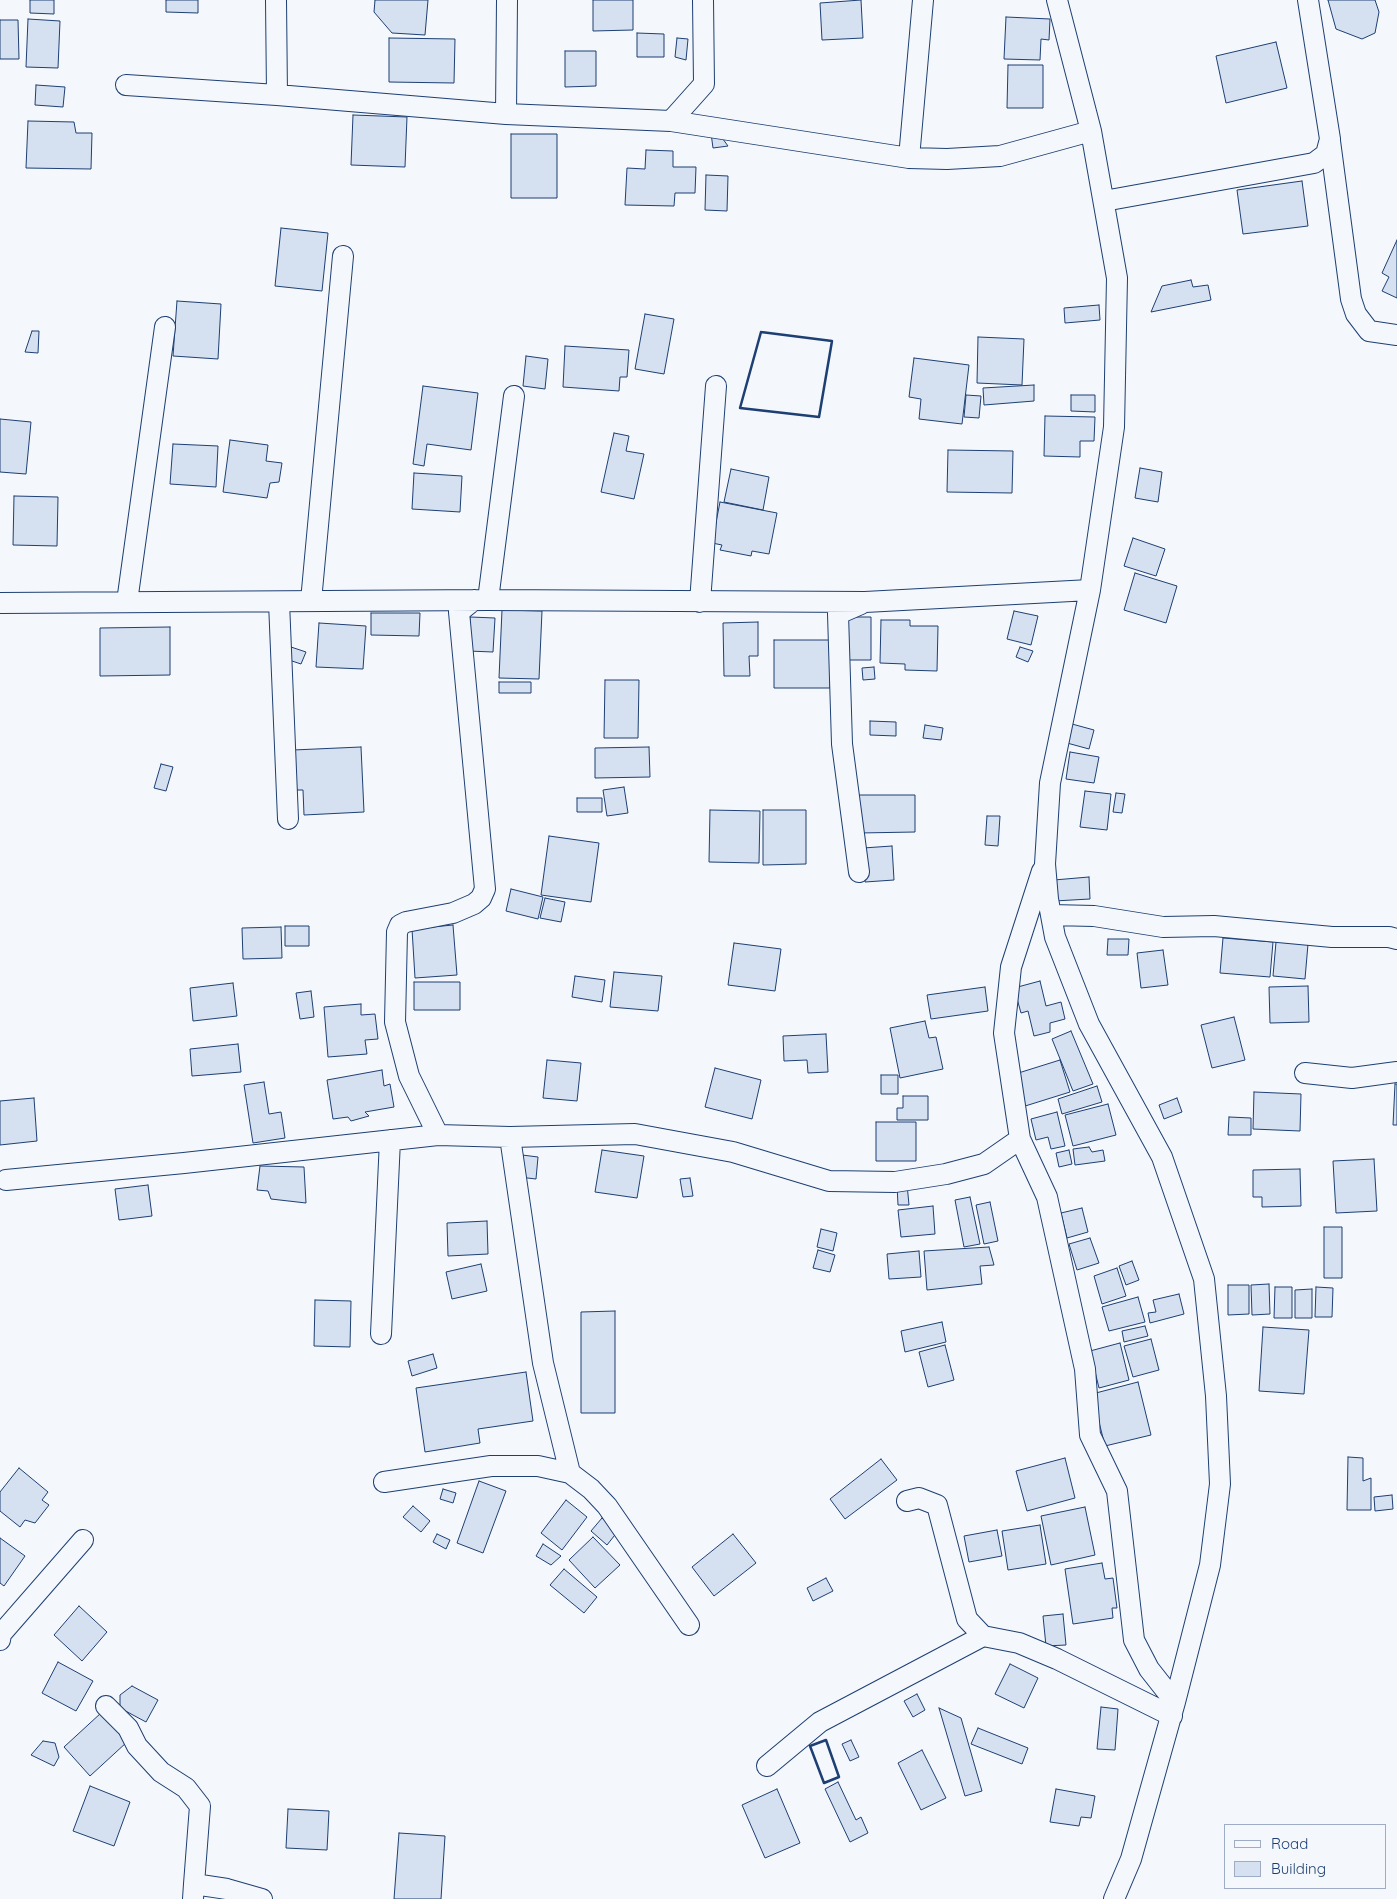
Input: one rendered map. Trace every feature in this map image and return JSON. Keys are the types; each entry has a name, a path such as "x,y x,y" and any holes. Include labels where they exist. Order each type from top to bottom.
{"street":[{"path":"276,0 277,95"},
{"path":"506,114 507,0"},
{"path":"671,121 704,84 703,0"},
{"path":"909,158 922,0"},
{"path":"1057,0 1092,132 1117,278 1114,427 1090,590 1050,783 1045,864 1055,937 1089,1024 1162,1157 1204,1279 1216,1396 1220,1484 1210,1565 1174,1709 1132,1859 1114,1899"},
{"path":"1308,0 1330,139 1351,299 1356,314 1369,331 1397,335"},
{"path":"126,85 277,95 506,114 671,121 909,158 947,159 1000,156 1092,132"},
{"path":"1104,201 1314,163 1326,154 1330,139"},
{"path":"311,601 342,256"},
{"path":"128,602 165,327"},
{"path":"700,602 716,386"},
{"path":"481,600 514,396"},
{"path":"0,603 481,600 866,602 1090,590"},
{"path":"438,1135 409,1076 395,1022 397,932 400,926 406,922 454,913 474,904 481,898 485,890 459,612 481,600"},
{"path":"278,602 288,819"},
{"path":"859,872 842,744 838,614 866,602"},
{"path":"1045,864 1011,968 1004,1033 1020,1139 1047,1198 1085,1369 1090,1435 1117,1491 1134,1640 1148,1669 1174,1709"},
{"path":"1051,915 1094,916 1163,926 1214,926 1314,935 1397,939"},
{"path":"1305,1073 1352,1078 1397,1072"},
{"path":"6,1180 194,1162 438,1135 510,1137 635,1134 732,1152 828,1181 895,1182 946,1174 984,1164 1020,1139"},
{"path":"510,1137 543,1363 570,1474"},
{"path":"381,1334 390,1140"},
{"path":"384,1482 491,1466 538,1466 570,1474 591,1489 607,1506 688,1625"},
{"path":"907,1501 919,1498 937,1505 966,1619 983,1636 1019,1642 1174,1709"},
{"path":"0,1640 2,1634 83,1540"},
{"path":"767,1766 820,1722 983,1636"},
{"path":"106,1706 128,1728 137,1746 161,1772 186,1788 200,1806 194,1892 227,1889 262,1899"}],"building":[{"path":"30,0 54,0 54,14 30,13"},
{"path":"166,0 198,0 198,13 166,12"},
{"path":"375,0 428,0 425,35 392,33 374,12"},
{"path":"593,0 633,0 633,30 593,31"},
{"path":"861,0 863,38 822,40 820,3"},
{"path":"1328,0 1375,0 1379,12 1375,33 1362,39 1336,29"},
{"path":"1006,17 1050,19 1049,40 1041,39 1040,60 1004,59"},
{"path":"28,19 60,21 58,68 26,67"},
{"path":"0,20 18,20 19,59 0,59"},
{"path":"637,33 664,34 664,57 637,57"},
{"path":"389,38 455,39 454,83 389,82"},
{"path":"677,38 688,39 686,60 675,57"},
{"path":"1276,42 1287,88 1226,103 1216,56"},
{"path":"565,51 596,51 596,86 565,87"},
{"path":"1008,65 1043,65 1043,108 1007,108"},
{"path":"36,85 65,87 63,107 35,105"},
{"path":"353,115 407,117 405,167 351,165"},
{"path":"28,121 74,122 76,133 92,133 91,169 26,168"},
{"path":"711,133 720,135 728,146 713,148"},
{"path":"511,134 557,134 557,198 511,198"},
{"path":"646,150 673,151 673,167 696,167 695,193 675,193 674,206 625,205 627,168 645,169"},
{"path":"706,175 728,176 727,211 705,210"},
{"path":"1302,181 1308,226 1243,234 1237,190"},
{"path":"281,228 328,233 322,291 275,286"},
{"path":"1397,240 1397,298 1382,291 1389,277 1382,273"},
{"path":"1191,280 1193,287 1208,285 1211,300 1151,312 1162,286"},
{"path":"177,301 221,304 218,359 173,356"},
{"path":"1099,305 1100,320 1065,323 1064,308"},
{"path":"645,314 674,319 664,374 635,369"},
{"path":"32,331 39,331 38,353 25,352"},
{"path":"978,337 1024,339 1022,385 977,383"},
{"path":"565,346 629,350 627,377 620,377 619,391 563,387"},
{"path":"526,356 548,359 545,389 523,386"},
{"path":"914,358 969,365 962,424 919,419 921,399 909,397"},
{"path":"1034,385 1034,401 984,405 983,388"},
{"path":"423,386 478,393 471,450 427,444 424,466 413,464"},
{"path":"966,395 981,396 979,418 964,417"},
{"path":"1071,395 1095,395 1095,412 1071,411"},
{"path":"1045,416 1095,417 1094,441 1080,441 1080,457 1044,456"},
{"path":"0,419 31,422 26,474 0,472"},
{"path":"614,433 629,436 626,451 644,454 634,499 601,492"},
{"path":"230,440 268,445 266,461 282,463 279,482 270,483 267,498 223,492"},
{"path":"173,444 218,446 216,487 170,484"},
{"path":"948,450 1013,451 1012,493 947,492"},
{"path":"1140,468 1162,472 1158,502 1135,498"},
{"path":"731,469 769,477 763,510 724,502"},
{"path":"414,473 462,476 460,512 412,509"},
{"path":"14,496 58,497 57,546 13,545"},
{"path":"720,502 777,513 769,554 752,551 751,556 720,550 722,545 712,543"},
{"path":"1133,538 1165,549 1156,576 1124,566"},
{"path":"1135,573 1177,586 1166,623 1124,610"},
{"path":"502,610 542,611 539,679 499,678"},
{"path":"1014,611 1038,616 1031,645 1007,639"},
{"path":"371,613 420,613 419,636 371,635"},
{"path":"470,617 495,618 493,652 468,651"},
{"path":"846,617 871,617 871,660 846,660"},
{"path":"881,620 910,620 910,626 938,626 937,671 905,670 905,664 880,663"},
{"path":"758,622 758,656 749,656 750,676 724,676 723,623"},
{"path":"319,623 366,626 363,669 316,667"},
{"path":"170,627 170,675 100,676 100,628"},
{"path":"774,640 830,640 830,688 774,688"},
{"path":"291,647 306,652 301,664 286,659"},
{"path":"1020,647 1033,651 1028,662 1016,657"},
{"path":"874,667 875,679 863,680 862,668"},
{"path":"605,680 639,680 638,738 604,738"},
{"path":"499,682 531,682 531,693 499,693"},
{"path":"870,721 896,722 896,736 870,735"},
{"path":"1072,724 1094,730 1089,749 1067,743"},
{"path":"925,725 943,728 941,740 923,738"},
{"path":"361,747 364,812 304,815 303,790 295,790 293,750"},
{"path":"649,747 650,777 595,778 595,748"},
{"path":"1070,752 1099,757 1094,783 1066,779"},
{"path":"161,764 173,767 166,791 154,788"},
{"path":"624,787 628,813 607,816 603,790"},
{"path":"1085,791 1111,794 1107,830 1080,827"},
{"path":"1116,793 1125,794 1122,813 1113,812"},
{"path":"858,795 915,795 915,832 859,833"},
{"path":"577,798 602,798 602,812 577,812"},
{"path":"710,810 760,811 759,863 709,862"},
{"path":"763,810 806,810 806,864 763,865"},
{"path":"987,816 1000,816 998,846 985,845"},
{"path":"549,836 599,843 591,902 541,895"},
{"path":"892,846 894,880 865,882 863,848"},
{"path":"1089,877 1090,899 1054,901 1054,880"},
{"path":"511,889 543,897 538,919 506,911"},
{"path":"545,898 565,902 561,922 540,918"},
{"path":"453,925 457,975 415,978 412,929"},
{"path":"285,926 309,926 309,946 285,946"},
{"path":"281,927 282,958 243,959 242,928"},
{"path":"1223,938 1273,942 1270,977 1220,973"},
{"path":"1108,939 1129,939 1128,955 1107,955"},
{"path":"1276,942 1308,944 1305,979 1273,976"},
{"path":"734,943 781,949 775,991 728,985"},
{"path":"1163,950 1168,985 1141,988 1137,953"},
{"path":"614,972 662,976 658,1011 610,1007"},
{"path":"575,976 605,980 602,1002 572,997"},
{"path":"1040,981 1046,1006 1061,1002 1065,1019 1050,1023 1050,1032 1034,1036 1028,1011 1021,1013 1014,988"},
{"path":"414,982 460,982 460,1010 414,1010"},
{"path":"233,983 237,1016 193,1021 190,988"},
{"path":"1308,986 1309,1022 1270,1023 1269,987"},
{"path":"985,987 988,1011 931,1019 927,995"},
{"path":"311,991 314,1017 300,1019 296,993"},
{"path":"361,1004 361,1015 375,1014 378,1039 365,1040 367,1054 328,1057 324,1007"},
{"path":"1234,1017 1245,1060 1212,1068 1201,1025"},
{"path":"925,1021 929,1038 936,1037 943,1069 900,1078 890,1028"},
{"path":"1071,1031 1093,1084 1073,1091 1052,1039"},
{"path":"826,1034 828,1072 808,1073 807,1060 784,1061 783,1036"},
{"path":"238,1044 241,1072 192,1076 190,1049"},
{"path":"547,1060 581,1063 577,1101 543,1098"},
{"path":"1060,1060 1070,1092 1022,1107 1012,1075"},
{"path":"715,1068 761,1080 752,1119 705,1107"},
{"path":"382,1070 384,1086 390,1084 394,1107 365,1112 369,1116 351,1121 348,1117 333,1119 327,1080"},
{"path":"881,1075 898,1075 898,1094 881,1094"},
{"path":"264,1082 269,1114 281,1112 285,1138 253,1143 244,1085"},
{"path":"1395,1084 1397,1084 1397,1125 1393,1125"},
{"path":"1097,1086 1102,1102 1062,1114 1058,1099"},
{"path":"1254,1092 1301,1094 1300,1131 1253,1129"},
{"path":"903,1096 928,1096 928,1120 897,1120 897,1108 903,1108"},
{"path":"34,1098 37,1141 0,1145 0,1101"},
{"path":"1177,1098 1182,1112 1164,1119 1159,1105"},
{"path":"1108,1104 1116,1135 1073,1146 1065,1115"},
{"path":"1057,1112 1065,1146 1051,1149 1048,1137 1036,1140 1031,1119"},
{"path":"1229,1117 1251,1118 1251,1135 1228,1135"},
{"path":"876,1122 916,1122 916,1161 876,1161"},
{"path":"1089,1147 1092,1152 1103,1150 1105,1161 1075,1165 1073,1149"},
{"path":"602,1150 644,1156 637,1198 595,1192"},
{"path":"1069,1150 1072,1164 1059,1167 1056,1153"},
{"path":"522,1155 538,1157 536,1179 519,1177"},
{"path":"1374,1159 1377,1211 1336,1213 1333,1161"},
{"path":"260,1166 304,1167 306,1203 271,1199 268,1191 257,1190"},
{"path":"1300,1169 1301,1206 1262,1207 1262,1197 1253,1197 1253,1170"},
{"path":"690,1178 693,1196 683,1197 680,1179"},
{"path":"907,1184 909,1205 898,1205 897,1185"},
{"path":"148,1185 152,1216 119,1220 115,1189"},
{"path":"970,1197 980,1244 964,1247 955,1200"},
{"path":"990,1202 998,1241 984,1244 976,1205"},
{"path":"933,1206 935,1234 901,1237 898,1210"},
{"path":"1082,1208 1088,1232 1067,1238 1061,1213"},
{"path":"487,1221 488,1254 448,1256 447,1223"},
{"path":"1324,1227 1342,1227 1342,1278 1324,1278"},
{"path":"821,1229 837,1233 833,1251 817,1247"},
{"path":"1090,1238 1099,1263 1077,1270 1069,1244"},
{"path":"989,1247 994,1265 980,1266 982,1284 927,1290 924,1251"},
{"path":"818,1250 835,1255 830,1272 813,1268"},
{"path":"919,1251 921,1277 889,1279 887,1254"},
{"path":"1132,1261 1139,1280 1126,1285 1119,1266"},
{"path":"481,1264 487,1291 452,1299 446,1272"},
{"path":"1117,1268 1126,1296 1102,1304 1094,1276"},
{"path":"1269,1284 1270,1314 1252,1315 1251,1285"},
{"path":"1228,1285 1249,1285 1249,1314 1228,1315"},
{"path":"1275,1287 1292,1287 1292,1318 1274,1318"},
{"path":"1316,1287 1333,1288 1332,1317 1315,1317"},
{"path":"1312,1289 1312,1318 1295,1318 1295,1290"},
{"path":"1179,1294 1184,1314 1150,1323 1148,1313 1156,1312 1153,1300"},
{"path":"1138,1297 1145,1322 1109,1331 1102,1307"},
{"path":"315,1300 351,1301 350,1347 314,1346"},
{"path":"615,1311 615,1413 581,1413 581,1312"},
{"path":"942,1322 946,1342 905,1352 901,1331"},
{"path":"1145,1326 1148,1336 1124,1342 1122,1331"},
{"path":"1263,1327 1309,1330 1304,1394 1259,1391"},
{"path":"1151,1339 1159,1370 1133,1377 1124,1346"},
{"path":"1120,1343 1129,1380 1099,1388 1090,1351"},
{"path":"945,1345 954,1380 928,1387 919,1352"},
{"path":"433,1354 437,1368 412,1376 408,1361"},
{"path":"526,1372 533,1421 478,1429 480,1443 425,1452 416,1388"},
{"path":"1138,1382 1151,1435 1105,1446 1092,1394"},
{"path":"1348,1457 1363,1458 1363,1481 1371,1478 1371,1510 1347,1510"},
{"path":"1065,1458 1075,1498 1027,1511 1016,1471"},
{"path":"881,1459 897,1480 845,1519 830,1499"},
{"path":"19,1468 48,1492 42,1500 49,1505 35,1523 25,1520 20,1527 0,1511 0,1492"},
{"path":"479,1481 506,1491 483,1553 457,1543"},
{"path":"443,1489 456,1493 453,1503 440,1499"},
{"path":"1392,1495 1393,1509 1375,1511 1374,1497"},
{"path":"566,1500 587,1517 562,1550 541,1533"},
{"path":"413,1506 430,1521 421,1532 403,1517"},
{"path":"1085,1507 1095,1555 1051,1565 1041,1516"},
{"path":"602,1518 618,1531 607,1545 591,1531"},
{"path":"1040,1525 1046,1564 1008,1570 1002,1531"},
{"path":"997,1530 1002,1556 969,1562 964,1536"},
{"path":"437,1534 450,1540 446,1549 433,1542"},
{"path":"733,1534 756,1563 714,1596 692,1567"},
{"path":"593,1537 620,1565 595,1588 569,1560"},
{"path":"0,1538 25,1556 4,1586 0,1583"},
{"path":"543,1544 561,1556 551,1565 536,1556"},
{"path":"1102,1563 1105,1579 1113,1578 1117,1608 1112,1608 1113,1618 1073,1624 1065,1569"},
{"path":"564,1569 597,1597 584,1613 550,1585"},
{"path":"826,1578 833,1591 813,1601 807,1588"},
{"path":"79,1606 107,1632 82,1661 54,1635"},
{"path":"1063,1614 1066,1645 1046,1646 1043,1616"},
{"path":"58,1662 93,1681 76,1711 42,1693"},
{"path":"1010,1664 1038,1678 1024,1708 995,1694"},
{"path":"132,1686 158,1700 146,1722 120,1708 120,1695"},
{"path":"917,1694 925,1710 913,1717 904,1701"},
{"path":"1101,1707 1118,1709 1115,1750 1097,1749"},
{"path":"939,1708 961,1718 982,1791 965,1796"},
{"path":"101,1713 127,1742 90,1776 64,1747"},
{"path":"978,1728 1028,1748 1022,1764 971,1744"},
{"path":"851,1740 859,1757 850,1761 842,1744"},
{"path":"43,1741 55,1743 59,1757 54,1766 31,1755"},
{"path":"922,1750 946,1798 921,1810 898,1763"},
{"path":"838,1782 856,1820 861,1817 868,1833 850,1842 825,1789"},
{"path":"90,1786 130,1802 114,1846 73,1831"},
{"path":"777,1789 800,1843 765,1858 742,1805"},
{"path":"1056,1789 1095,1796 1091,1818 1081,1817 1079,1826 1050,1822"},
{"path":"288,1809 329,1811 327,1850 286,1848"},
{"path":"399,1833 445,1836 441,1899 394,1899"}],"wall":[{"path":"761,332 832,341 819,417 740,408 761,332"},
{"path":"826,1740 839,1777 824,1783 810,1746 826,1740"}]}
